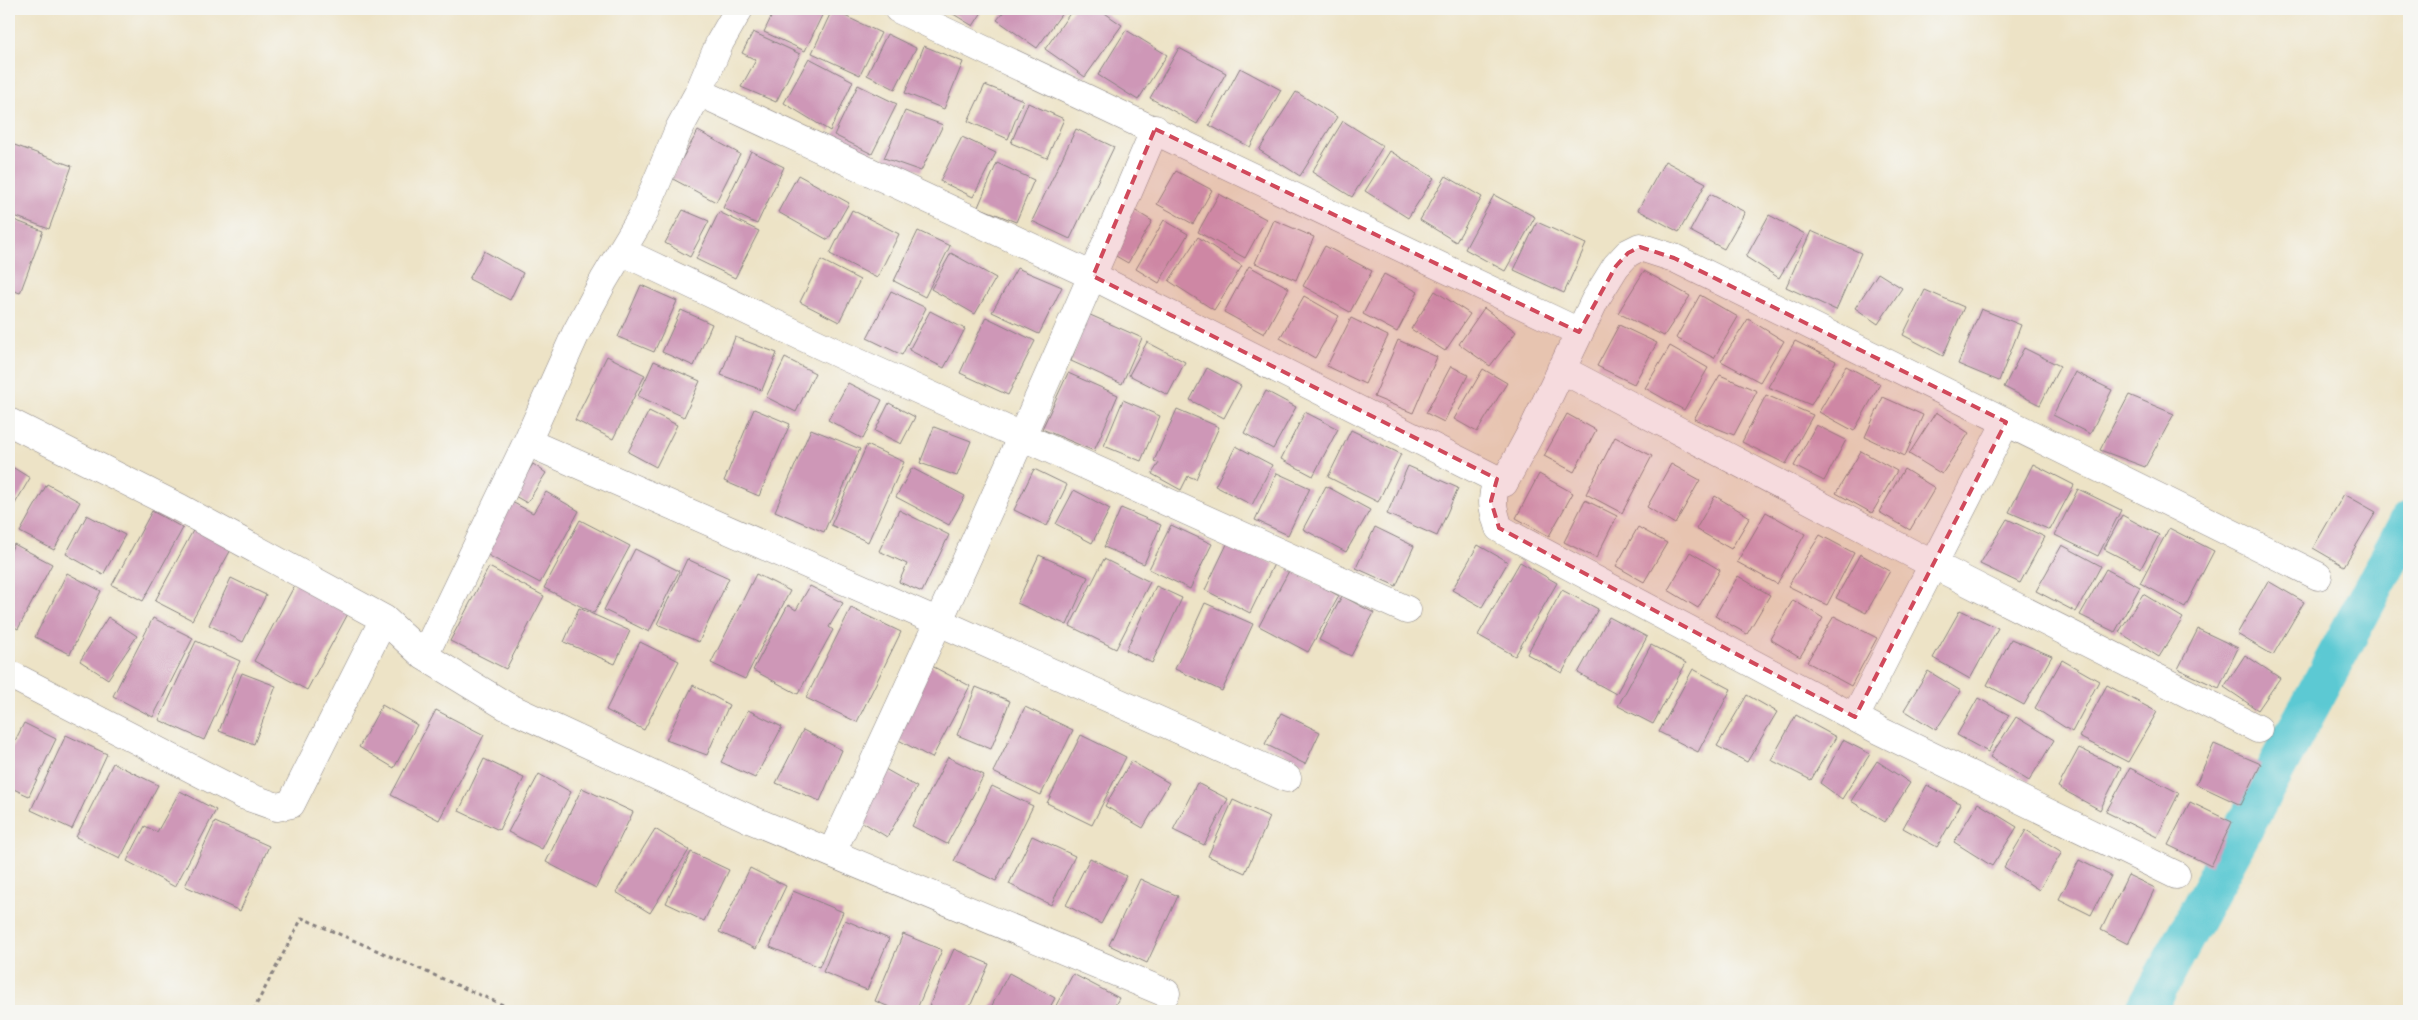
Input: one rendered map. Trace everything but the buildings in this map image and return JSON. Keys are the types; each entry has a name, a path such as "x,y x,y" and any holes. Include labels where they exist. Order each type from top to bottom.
{"street":[{"path":"424,656 527,442 576,333 643,215 658,175 720,42 739,9"},
{"path":"898,9 1155,129 1579,332"},
{"path":"698,92 1093,276 1504,483 1579,332 1616,266 1628,252 1640,248 1674,258 2318,576"},
{"path":"832,852 939,622 1020,436 1093,276 1155,129"},
{"path":"621,251 840,354 1407,610"},
{"path":"1561,369 1932,564 2258,729"},
{"path":"9,422 180,508 384,619 424,656 506,706 752,820 1166,993"},
{"path":"1855,717 2006,422"},
{"path":"527,442 939,622 1287,778"},
{"path":"1497,479 1491,501 1499,528 1855,717 2176,875"},
{"path":"9,674 243,794 277,807 291,804 384,619"}],"path":[{"path":"253,1011 302,918 517,1011"}],"highlighted area":[{"path":"1155,129 1579,332 1616,266 1628,253 1640,247 1674,258 2006,422 1855,717 1499,528 1491,501 1497,479 1093,276"}],"waterway":[{"path":"2145,1011 2409,522"}]}
